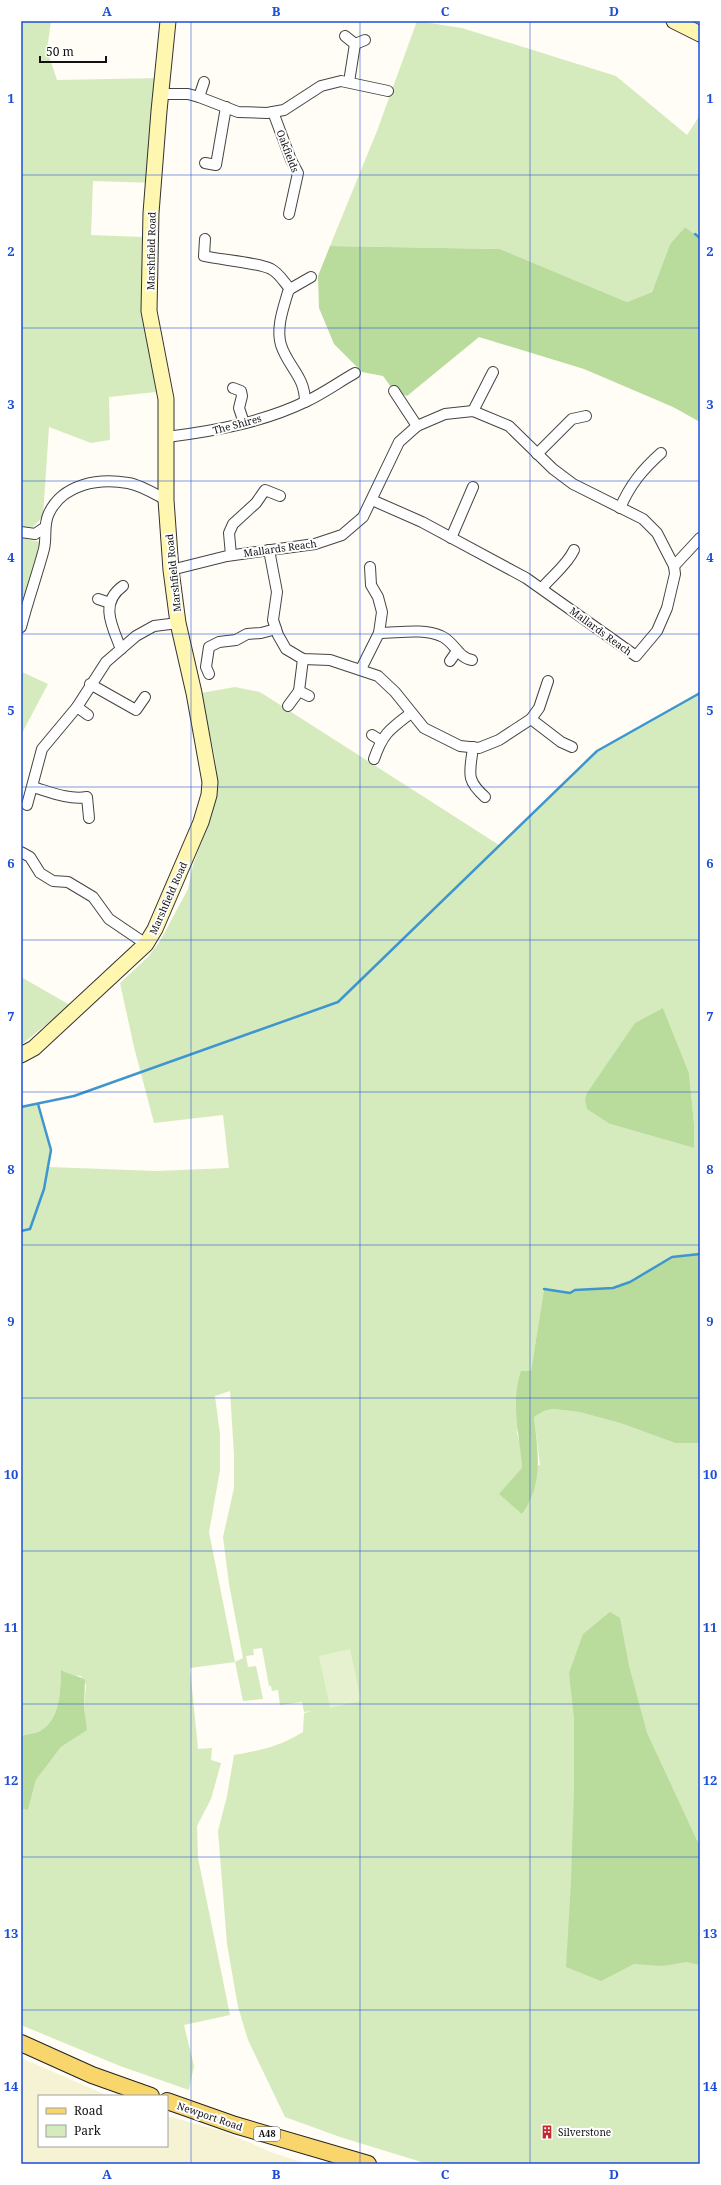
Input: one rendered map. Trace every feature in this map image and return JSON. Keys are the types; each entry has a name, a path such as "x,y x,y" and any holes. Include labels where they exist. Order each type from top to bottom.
{"main road":[{"path":"21,2043 92,2075 149,2095"},
{"name":"Newport Road","path":"168,2101 236,2125 368,2164"}],"street":[{"name":"Marshfield Road","path":"21,1055 34,1048 146,944 155,929 198,828 209,795 208,766 178,623 171,570 166,500 166,399 150,311 152,213 160,94 168,21"},
{"path":"674,21 700,34"},
{"path":"345,36 360,42 349,82"},
{"path":"160,94 188,94 238,112 273,112 284,110 302,96 321,86 340,81 388,91"},
{"path":"199,97 204,82"},
{"path":"206,163 216,165 226,107"},
{"name":"Oakfields","path":"273,112 291,160 298,173 290,214"},
{"path":"205,239 204,256 257,265 271,270 282,278 290,289"},
{"path":"305,402 305,389 281,345 279,331 284,306 290,289 310,277"},
{"path":"473,411 493,372"},
{"name":"The Shires","path":"167,437 207,432 244,423 305,402 355,373"},
{"path":"233,388 240,391 242,396 235,404 244,423"},
{"path":"394,391 417,426"},
{"name":"Mallards Reach","path":"171,570 231,555 315,544 342,535 363,517 399,442 417,426 445,414 473,411 509,426 537,454 573,484 643,519 658,533 674,566 675,574 667,608 658,631 636,656 526,578 451,538 372,500"},
{"path":"537,454 572,419 586,416"},
{"path":"620,508 629,488 642,470 661,453"},
{"path":"21,627 30,589 45,546 44,528 48,514 56,500 72,488 92,482 129,483 166,500"},
{"path":"451,538 473,487"},
{"path":"231,555 229,533 233,524 256,503 265,490 280,496"},
{"path":"21,532 35,534 44,528"},
{"path":"674,566 700,538"},
{"path":"269,550 277,592 273,620 286,649 303,659 330,660 361,668 378,676 395,692 424,728 441,738 460,746 479,748 498,740 531,719 539,708 548,681"},
{"path":"542,588 555,572 568,561 574,550"},
{"path":"361,668 379,632 382,612 378,597 371,585 370,567"},
{"path":"121,649 110,620 110,603 114,592 123,586"},
{"path":"98,599 110,603"},
{"path":"27,805 42,749 77,707 90,684 106,662 136,636 154,626 178,623"},
{"path":"209,674 206,667 209,647 219,642 236,640 247,634 261,633 276,629"},
{"path":"379,632 429,632 443,636 466,659 472,660"},
{"path":"450,661 457,651"},
{"path":"288,706 299,691 303,659"},
{"path":"90,684 136,710 145,697"},
{"path":"299,691 309,696"},
{"path":"77,707 88,715"},
{"path":"374,759 376,738 411,713"},
{"path":"531,719 559,734 572,747"},
{"path":"473,747 469,774 473,786 486,797"},
{"path":"33,787 64,797 87,797 90,818"},
{"path":"21,852 30,857 40,873 53,881 68,882 93,897 109,919 146,944"}],"shaded area":[{"path":"21,2058 107,2095 38,2095 38,2147 168,2147 168,2116 225,2132 271,2152 307,2164 21,2164"}],"green space":[{"path":"21,21 51,21 47,50 57,80 162,78 154,183 93,181 91,235 144,237 147,330 156,392 109,397 110,440 91,443 49,427 43,516 33,527 21,526"},
{"path":"417,21 462,28 616,76 687,135 700,115 700,238 685,227 670,244 652,292 627,302 500,249 330,246 377,131"},
{"path":"685,227 700,238 700,422 673,407 584,369 479,337 407,396 394,391 383,376 362,372 334,344 319,308 318,276 330,246 500,249 627,302 652,292 670,244"},
{"path":"21,538 40,542 21,607"},
{"path":"21,669 22,672 48,684 21,735"},
{"path":"235,687 260,692 499,845 597,751 700,693 700,1254 687,1255 657,1265 630,1282 613,1288 575,1290 570,1293 544,1289 531,1371 517,1433 520,1444 522,1467 540,1465 534,1417 544,1411 553,1409 579,1412 620,1423 675,1443 700,1443 700,2164 428,2164 340,2137 285,2117 248,2040 238,2007 227,1944 218,1831 227,1796 234,1755 270,1747 303,1732 304,1713 312,1711 304,1712 302,1702 280,1705 278,1690 272,1691 271,1686 269,1686 262,1648 253,1649 254,1655 246,1656 248,1667 256,1666 263,1699 243,1701 235,1662 190,1668 198,1749 212,1748 211,1760 221,1763 211,1799 197,1826 198,1858 230,2015 184,2025 194,2066 189,2090 120,2066 21,2025 21,1809 28,1810 36,1780 61,1747 86,1730 84,1708 86,1685 81,1676 69,1675 61,1671 58,1704 52,1719 47,1726 40,1731 21,1736 21,1107 38,1104 51,1150 48,1167 156,1171 229,1168 223,1115 154,1123 134,1047 120,983 148,957 160,941 188,889 193,865 212,814 218,786 215,758 201,693","holes":["663,1008 689,1073 694,1123 694,1148 610,1124","230,1391 234,1455 234,1488 223,1537 229,1584 243,1658 235,1662 209,1532 220,1470 220,1434 215,1396"]},
{"path":"21,977 70,1005 21,1045"},
{"path":"663,1008 689,1073 694,1123 694,1148 610,1124 587,1109 585,1099 587,1093 635,1023"},
{"path":"700,1254 700,1443 675,1443 620,1423 579,1412 553,1409 544,1411 534,1417 538,1455 537,1479 534,1491 522,1514 499,1494 522,1468 516,1395 521,1371 531,1371 544,1289 570,1293 575,1290 613,1288 630,1282 672,1257"},
{"path":"610,1612 620,1618 629,1666 647,1733 700,1847 700,1965 687,1962 662,1966 634,1964 601,1981 566,1967 574,1789 574,1718 569,1673 583,1634"},
{"path":"350,1649 361,1701 330,1708 319,1656"},
{"path":"61,1670 85,1680 84,1708 87,1730 61,1747 36,1780 28,1810 21,1809 21,1736 40,1731 47,1726 52,1719 58,1704"}],"waterway":[{"path":"695,234 700,238"},
{"path":"21,1107 74,1096 338,1002 597,751 700,693"},
{"path":"21,1231 30,1229 44,1189 51,1150 38,1104"},
{"path":"544,1289 570,1293 575,1290 613,1288 630,1282 672,1257 700,1254"}],"place":[{"name":"Silverstone","path":"547,2132"}]}
